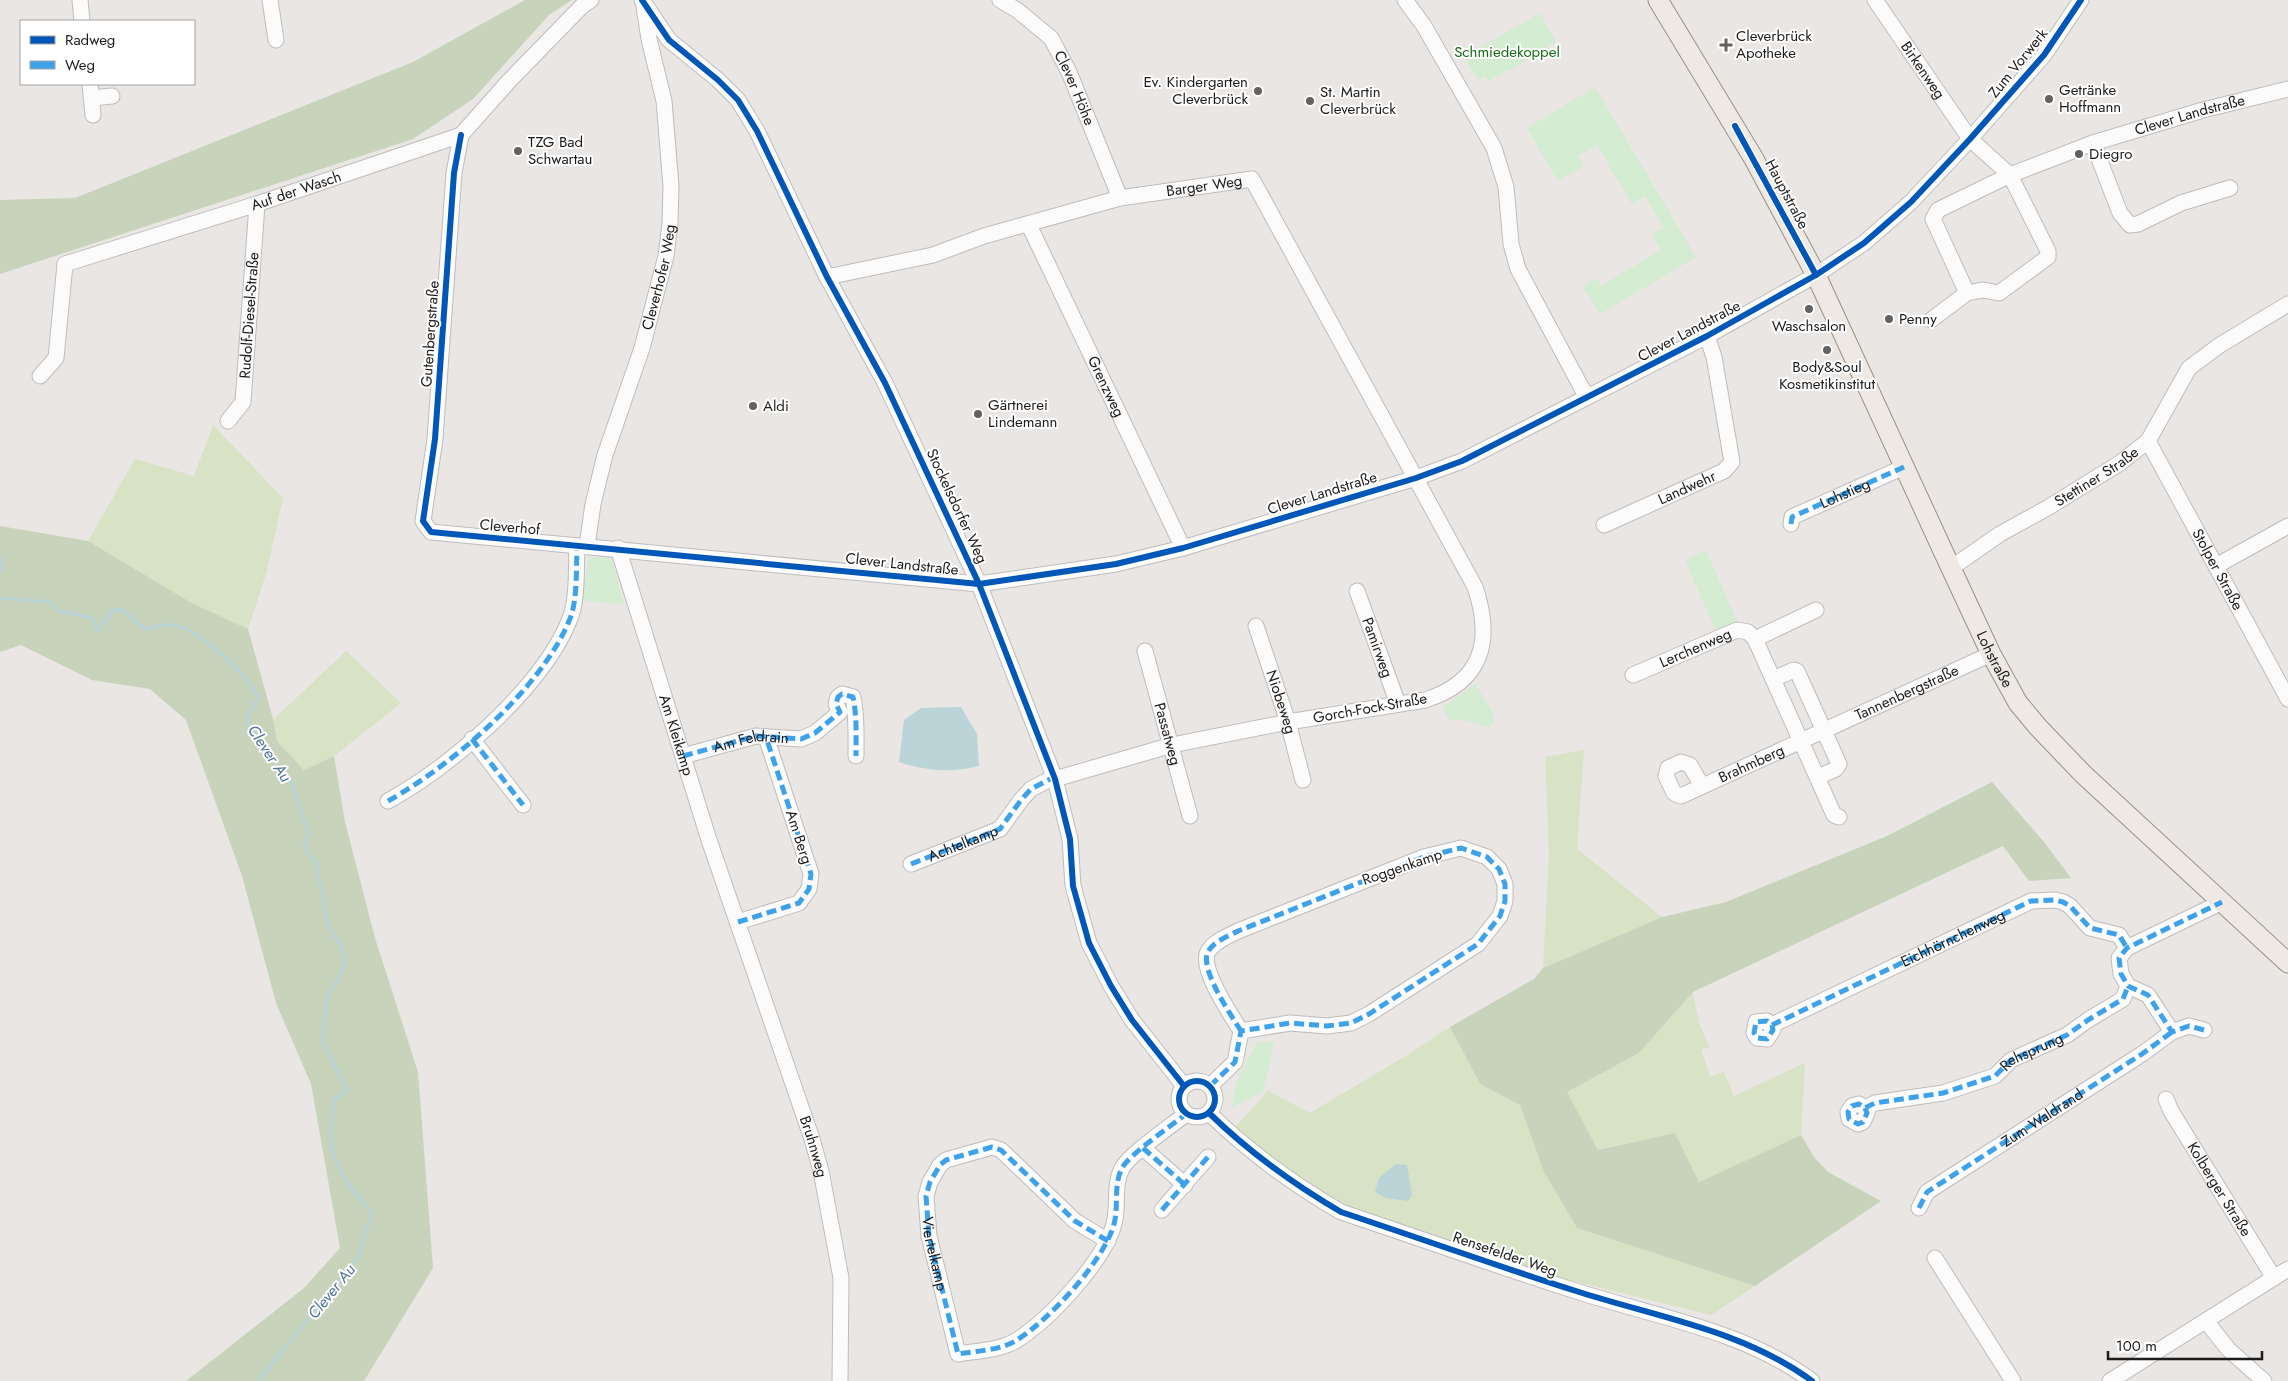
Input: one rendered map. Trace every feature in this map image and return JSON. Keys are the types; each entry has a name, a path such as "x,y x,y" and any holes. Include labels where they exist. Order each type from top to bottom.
{"main road":[{"name":"Hauptstraße","path":"1658,0 1754,159 1816,275"},
{"name":"Lohstraße","path":"1816,275 1951,568 1992,654 2018,703 2054,745 2288,963"}],"street":[{"path":"80,0 82,20"},
{"path":"270,0 276,40"},
{"name":"Auf der Wasch","path":"40,376 56,358 65,264 257,204 461,135 509,81 582,6 591,0"},
{"name":"Clever Höhe","path":"1000,0 1017,10 1051,38 1069,72 1120,198"},
{"path":"1404,0 1424,26 1494,148 1506,187 1511,244 1518,269 1586,396"},
{"name":"Birkenweg","path":"1875,0 1970,140"},
{"name":"Zum Vorwerk","path":"1970,140 2044,55 2081,0"},
{"name":"Stockelsdorfer Weg","path":"643,2 669,40 718,80 738,100 757,131 827,277 885,383 979,584 1054,778 1070,839 1073,886 1089,944 1111,986 1132,1020 1184,1086"},
{"name":"Cleverhofer Weg","path":"582,546 605,455 642,348 666,256 670,224 671,186 664,101 649,39 643,2"},
{"name":"Clever Landstraße","path":"1967,293 1933,219 1934,214 1938,210 2010,175 2093,143 2203,110 2288,89"},
{"path":"93,115 91,91 112,96"},
{"name":"Gutenbergstraße","path":"431,532 423,522 435,439 454,173 461,135"},
{"path":"1931,320 1967,293 1983,290 1999,293 2048,257 2048,251 2010,175 1970,140"},
{"name":"Clever Landstraße","path":"582,546 979,584 1116,564 1182,548 1416,478 1462,461 1586,396 1707,336 1816,275 1882,229 1970,140"},
{"path":"2093,143 2120,213 2130,225 2138,224 2181,203 2230,188"},
{"name":"Barger Weg","path":"827,277 933,255 984,236 1120,198 1252,179 1416,478"},
{"name":"Rudolf-Diesel-Straße","path":"228,421 243,402 257,204"},
{"name":"Grenzweg","path":"1028,225 1182,548"},
{"name":"Stettiner Straße","path":"1951,568 2000,534 2049,507 2120,462 2148,441 2189,368 2220,346 2288,304"},
{"name":"Landwehr","path":"1604,526 1724,471 1732,462 1714,357 1707,336"},
{"name":"Stolper Straße","path":"2148,441 2288,699"},
{"name":"Lohstieg","path":"1791,524 1792,517 1904,467"},
{"name":"Gorch-Fock-Straße","path":"1054,778 1172,745 1288,722 1425,700 1446,694 1476,666 1484,643 1483,611 1475,587 1416,478"},
{"path":"2216,566 2288,526"},
{"name":"Cleverhof","path":"431,532 582,546"},
{"path":"388,801 409,789 453,758 513,702 548,662 570,620 582,546"},
{"name":"Am Kleikamp","path":"618,548 683,756 738,922"},
{"name":"Pamirweg","path":"1357,592 1398,704"},
{"path":"1816,610 1755,639 1834,815 1839,817"},
{"name":"Niobeweg","path":"1256,626 1288,722 1303,780"},
{"name":"Lerchenweg","path":"1632,675 1737,630 1748,632 1755,639"},
{"name":"Passatweg","path":"1145,651 1190,816"},
{"name":"Tannenbergstraße","path":"1801,742 1992,654"},
{"path":"1773,679 1794,670 1797,671 1839,764 1836,768 1818,777"},
{"name":"Am Feldrain","path":"683,756 756,736 801,739 816,733 846,712 857,720 856,756"},
{"name":"Am Berg","path":"738,922 799,903 809,889 811,874 766,737"},
{"path":"472,739 523,805"},
{"name":"Brahmberg","path":"1702,786 1801,742"},
{"name":"Achtelkamp","path":"911,864 1000,830 1032,789 1054,778"},
{"name":"Roggenkamp","path":"1461,848 1488,857 1499,869 1505,884 1505,901 1500,916 1478,944 1411,988 1351,1023 1327,1026 1290,1023 1242,1031 1208,968 1207,954 1214,944 1238,931 1424,857 1461,848"},
{"name":"Eichhörnchenweg","path":"1772,1025 2031,901 2054,900 2062,902 2070,906 2090,928 2119,936 2126,948"},
{"path":"2172,1032 2148,994 2128,986 2118,967 2119,958 2126,948 2222,902"},
{"name":"Bruhnweg","path":"738,922 821,1172 841,1278 840,1381"},
{"name":"Rehsprung","path":"1865,1108 1875,1103 1943,1093 1994,1076 2011,1060 2067,1035 2123,999 2128,986"},
{"name":"Zum Waldrand","path":"1919,1208 1927,1192 2142,1054 2172,1032 2189,1026 2204,1030"},
{"path":"1210,1086 1235,1062 1242,1031"},
{"path":"1200,1081 1210,1086 1215,1097 1213,1109 1202,1117 1186,1114 1182,1109 1179,1097 1184,1086 1188,1082 1200,1081"},
{"name":"Kolberger Straße","path":"2166,1099 2171,1112 2274,1278"},
{"name":"Rensefelder Weg","path":"1209,1113 1243,1146 1311,1194 1341,1212 1577,1291 1708,1328 1794,1368 1812,1381"},
{"name":"Viertelkamp","path":"1108,1241 1076,1220 1001,1150 992,1147 946,1160 940,1165 930,1182 926,1196 930,1236 958,1354 1016,1341 1068,1297 1108,1241 1114,1223 1118,1180 1123,1166 1186,1114"},
{"path":"1143,1148 1185,1185"},
{"path":"1162,1210 1208,1157"},
{"path":"1935,1258 2012,1381"},
{"path":"2110,1381 2288,1269"},
{"path":"2206,1321 2228,1348 2264,1381"}],"green space":[{"path":"525,0 572,0 549,15 473,99 413,139 0,274 0,200 75,198 413,62"},
{"name":"Schmiedekoppel","path":"1540,13 1556,41 1509,71 1489,81 1485,76 1478,80 1464,57"},
{"path":"1595,87 1696,257 1600,314 1583,286 1597,278 1601,286 1661,250 1652,235 1664,228 1645,196 1632,204 1597,145 1578,156 1584,166 1558,181 1527,128"},
{"path":"213,425 283,498 266,574 248,629 192,603 88,541 135,459 194,476"},
{"path":"0,526 88,541 192,603 248,629 273,719 277,741 304,770 334,756 345,822 375,938 418,1072 433,1268 364,1381 186,1381 304,1288 340,1248 311,1084 276,1003 242,876 186,720 150,689 92,680 21,645 0,652"},
{"path":"1706,550 1738,624 1717,633 1685,560"},
{"path":"589,557 612,558 624,605 581,600"},
{"path":"346,651 401,703 334,756 304,770 277,741 273,720"},
{"path":"1475,684 1492,711 1494,721 1489,727 1459,719 1449,720 1443,708"},
{"path":"1584,750 1577,849 1662,917 1543,968 1549,853 1545,757"},
{"path":"1992,782 2044,842 2071,878 2029,881 2003,846 1693,992 1639,1053 1567,1092 1598,1150 1675,1133 1699,1182 1801,1135 1814,1157 1828,1172 1881,1201 1755,1286 1577,1228 1544,1172 1520,1105 1480,1084 1450,1027 1534,979 1543,968 1662,917 1726,902 1887,836"},
{"path":"1693,992 1699,1024 1710,1048 1701,1049 1710,1076 1724,1072 1734,1096 1805,1063 1801,1135 1699,1182 1675,1133 1598,1150 1566,1092 1639,1053"},
{"path":"1450,1027 1480,1084 1520,1105 1544,1172 1577,1228 1755,1286 1711,1315 1432,1246 1295,1184 1231,1132 1268,1091 1310,1113"},
{"path":"1275,1041 1263,1092 1232,1107 1236,1083 1257,1042"}],"water":[{"path":"961,707 977,734 979,766 959,770 939,770 899,762 904,720 921,708"},
{"path":"1396,1164 1407,1165 1412,1195 1408,1201 1385,1198 1375,1192 1379,1178"}],"waterway":[{"name":"Clever Au","path":"0,558 3,565 0,571"},
{"name":"Clever Au","path":"0,598 50,602 59,611 92,618 97,631 112,611 121,609 145,629 175,625 186,629 210,645 233,665 259,697 247,717 250,728 291,782 309,834 304,840 306,852 316,861 328,926 341,946 345,965 327,999 322,1042 347,1090 334,1100 331,1139 340,1170 358,1197 372,1213 358,1257 258,1381"}],"marked path":[{"path":"1791,524 1792,517 1904,467"},
{"path":"388,801 413,786 466,747 516,699 538,673 556,647 572,613 576,584 577,546"},
{"path":"683,756 756,736 801,739 815,733 840,712 836,704 838,697 842,694 853,697 856,718 856,756"},
{"path":"738,922 799,903 809,889 811,874 766,737"},
{"path":"472,739 523,805"},
{"path":"911,864 1000,829 1031,789 1054,777"},
{"path":"1210,1086 1235,1062 1241,1031 1290,1023 1327,1026 1351,1023 1369,1014 1478,944 1500,916 1505,901 1505,884 1499,869 1487,857 1461,848 1424,857 1238,931 1221,940 1212,946 1207,954 1209,972 1218,994 1241,1031"},
{"path":"1772,1025 1773,1030 1767,1039 1757,1038 1754,1033 1756,1022 1767,1021 1772,1025 2031,901 2055,900 2063,902 2070,906 2090,928 2119,935 2127,948"},
{"path":"2204,1030 2189,1026 2172,1032 2148,995 2128,986 2121,974 2119,958 2127,948 2222,902"},
{"path":"1865,1108 1867,1113 1863,1122 1858,1124 1849,1119 1848,1112 1852,1106 1859,1104 1865,1108 1875,1103 1943,1093 1995,1076 2011,1060 2067,1035 2123,999 2128,986"},
{"path":"1919,1208 1927,1192 2142,1054 2172,1032"},
{"path":"1108,1241 1075,1221 1001,1150 992,1147 946,1160 940,1165 930,1182 926,1196 929,1236 958,1354 989,1350 1011,1343 1030,1331 1060,1304 1088,1271 1099,1255 1108,1239 1114,1224 1118,1182 1122,1168 1142,1147 1186,1114"},
{"path":"1143,1148 1185,1185"},
{"path":"1162,1210 1208,1157"}],"cycle path":[{"path":"642,0 669,40 718,80 738,100 757,131 827,277 885,383 979,584 1055,779 1070,839 1073,886 1089,943 1111,986 1132,1020 1184,1086"},
{"path":"461,135 454,173 435,439 423,521 431,532 979,584 1116,564 1183,548 1416,478 1462,461 1707,336 1816,275 1864,243 1911,202 2044,55 2081,0"},
{"path":"1735,126 1816,275"},
{"path":"1197,1081 1204,1082 1210,1086 1214,1092 1215,1099 1214,1106 1210,1112 1204,1116 1197,1117 1190,1116 1184,1112 1180,1106 1179,1099 1180,1092 1184,1086 1190,1082 1197,1081"},
{"path":"1209,1113 1272,1167 1341,1212 1546,1281 1728,1337 1757,1349 1812,1381"}],"place":[{"name":"Cleverbrück Apotheke","path":"1726,45"},
{"name":"Ev. Kindergarten Cleverbrück","path":"1258,91"},
{"name":"Getränke Hoffmann","path":"2049,99"},
{"name":"St. Martin Cleverbrück","path":"1310,101"},
{"name":"TZG Bad Schwartau","path":"518,151"},
{"name":"Diegro","path":"2079,154"},
{"name":"Waschsalon","path":"1809,309"},
{"name":"Penny","path":"1889,319"},
{"name":"Body&Soul Kosmetikinstitut","path":"1827,350"},
{"name":"Aldi","path":"753,406"},
{"name":"Gärtnerei Lindemann","path":"978,414"}]}
